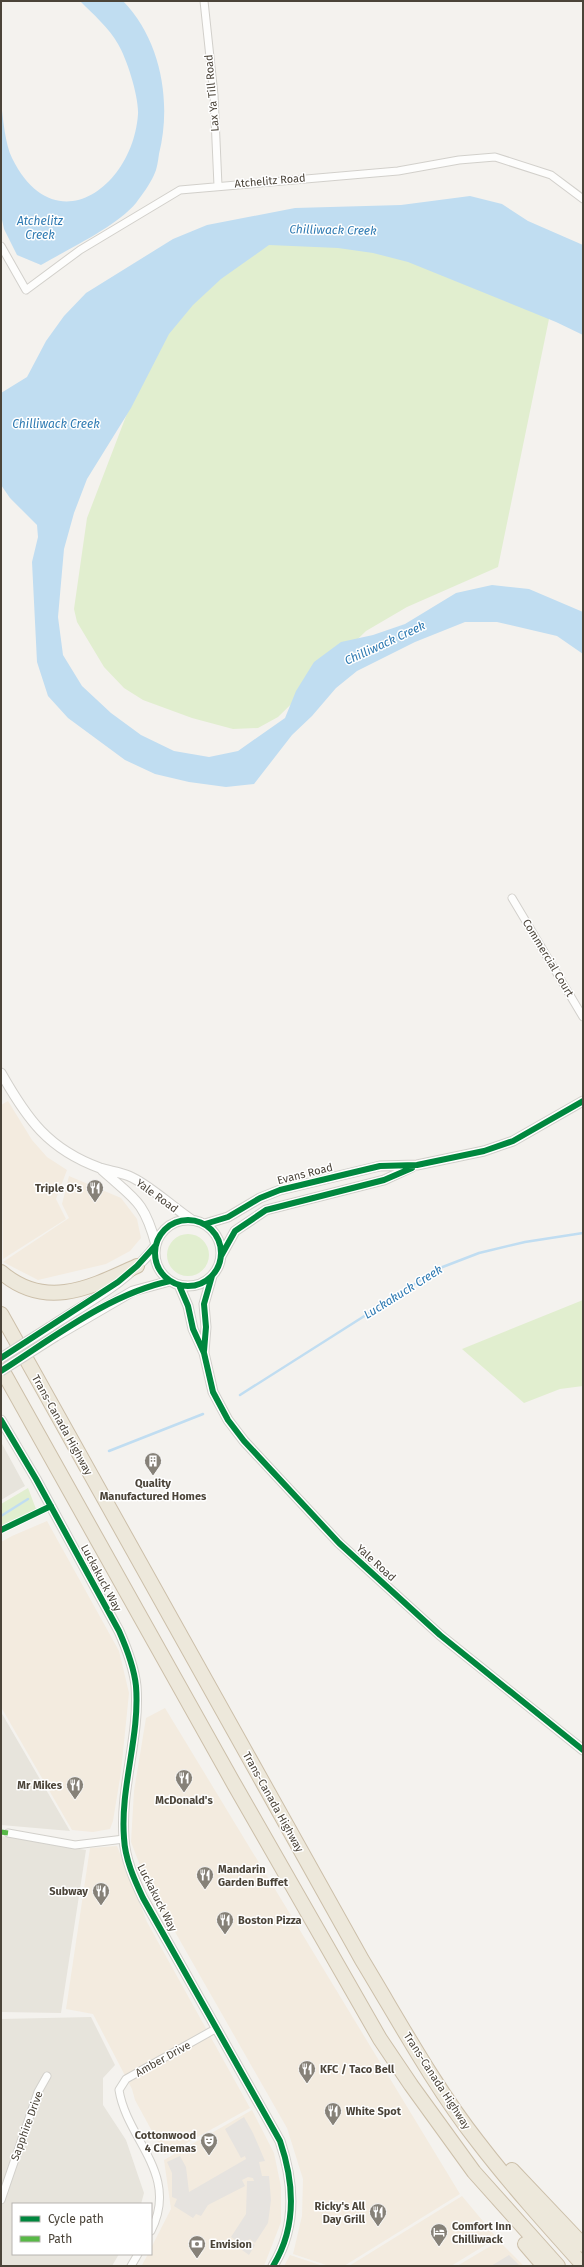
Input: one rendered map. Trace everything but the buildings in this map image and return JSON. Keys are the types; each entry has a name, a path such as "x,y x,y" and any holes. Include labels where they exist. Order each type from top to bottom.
{"highway":[{"path":"1,1272 17,1284 30,1290 56,1293 69,1292 85,1288 137,1266"},
{"name":"Trans-Canada Highway","path":"1,1314 362,1960 452,2105 478,2141 533,2209 583,2264"},
{"name":"Trans-Canada Highway","path":"1,1369 345,1980 380,2039 411,2085 474,2172 558,2266"},
{"path":"411,2085 475,2184 544,2266"},
{"path":"452,2105 583,2245"}],"street":[{"name":"Lax Ya Till Road","path":"204,1 214,95 218,186"},
{"name":"Atchelitz Road","path":"1,246 26,290 80,250 180,190 398,171 459,160 495,157 551,175 583,199"},
{"name":"Commercial Court","path":"512,898 583,1017"},
{"name":"Yale Road","path":"1,1073 17,1102 38,1130 58,1147 99,1167 129,1176 192,1220"},
{"name":"Evans Road","path":"205,1224 228,1217 260,1198 280,1190 380,1166 417,1165 484,1151 513,1141 583,1101"},
{"name":"Evans Road","path":"221,1256 235,1231 266,1210 384,1180 417,1165"},
{"name":"Yale Road","path":"99,1167 131,1194 141,1205 149,1220 156,1245"},
{"path":"1,1358 118,1282 137,1266 156,1245 162,1232 173,1223 192,1220 205,1224 218,1238 221,1256 218,1267 212,1276 197,1285 179,1285 170,1281 158,1267 155,1258 156,1245"},
{"name":"Yale Road","path":"204,1353 206,1327 204,1304 212,1276"},
{"path":"1,1369 133,1291 170,1281"},
{"name":"Yale Road","path":"179,1285 188,1306 194,1329 204,1353 213,1392 228,1420 244,1441 339,1543 440,1635 583,1750"},
{"name":"Luckakuck Way","path":"1,1420 36,1479 116,1625 130,1658 136,1685 136,1714 123,1807 124,1839 128,1865 143,1898 272,2127 288,2165 292,2188 289,2223 285,2241 273,2266"},
{"path":"8,1833 74,1845 124,1839"},
{"name":"Amber Drive","path":"152,2228 158,2210 158,2183 149,2156 121,2103 119,2090 126,2079 217,2028"},
{"name":"Sapphire Drive","path":"1,2200 38,2092 47,2076"},
{"path":"131,2266 137,2255"}],"shaded area":[{"path":"8,1101 32,1140 47,1157 67,1170 56,1199 66,1219 3,1259 1,1105"},
{"path":"69,1176 121,1198 137,1219 141,1238 130,1251 106,1264 38,1280 3,1262 69,1218 62,1204"},
{"path":"1,1442 25,1486 1,1500"},
{"path":"47,1521 119,1651 129,1693 121,1772 113,1821 110,1829 93,1832 72,1830 1,1707 1,1542"},
{"path":"165,1708 460,2194 344,2266 329,2266 293,2254 302,2216 303,2179 287,2128 146,1881 131,1842 134,1791 146,1718"},
{"path":"1,1712 70,1831 1,1825"},
{"path":"1,1836 86,1850 61,2013 1,2012"},
{"path":"117,1846 147,1922 250,2108 165,2155 135,2100 132,2089 93,2014 66,2009 90,1848"},
{"path":"91,2017 115,2065 103,2078 103,2105 126,2140 144,2193 141,2203 12,2203 12,2255 118,2255 112,2266 1,2266 1,2019"},
{"path":"252,2110 274,2153 281,2187 281,2222 264,2266 142,2265 147,2255 152,2255 152,2246 171,2209 164,2160"},
{"path":"244,2117 253,2133 265,2161 259,2162 262,2176 269,2176 271,2200 268,2223 255,2243 250,2239 248,2240 255,2245 249,2255 235,2245 237,2241 231,2237 246,2214 247,2181 254,2181 253,2178 248,2177 242,2180 245,2186 208,2205 201,2216 196,2214 193,2218 174,2206 177,2199 172,2197 172,2173 167,2162 180,2156 186,2167 189,2192 246,2159 245,2156 241,2158 225,2129"},
{"path":"462,2196 497,2238 451,2266 349,2266"},
{"path":"499,2241 524,2266 457,2266"},
{"path":"290,2255 323,2266 284,2266"},
{"path":"509,2255 520,2266 491,2266"}],"green space":[{"path":"287,241 375,241 550,314 498,567 407,607 366,631 278,717 258,728 233,729 192,718 143,700 124,688 104,667 77,622 74,609 87,518 146,364 220,255"},
{"path":"188,1234 203,1240 209,1255 203,1270 188,1276 173,1270 167,1255 173,1240"},
{"path":"583,1300 583,1386 560,1389 524,1403 462,1349"},
{"path":"28,1488 36,1509 1,1529 1,1504"}],"water":[{"name":"Atchelitz Creek","path":"80,1 123,1 136,17 155,53 160,73 163,93 163,134 155,173 136,203 117,221 78,245 41,265 17,255 4,229 1,215 1,102 5,131 12,158 29,184 49,198 69,201 89,196 107,183 122,164 133,141 138,114 137,98 129,68 121,51 114,38 105,27"},
{"name":"Chilliwack Creek","path":"470,196 502,204 528,221 583,245 583,335 556,322 408,262 373,253 338,248 269,245 221,279 193,305 169,334 131,408 87,479 74,513 64,549 58,617 63,655 82,686 111,713 141,735 174,751 209,757 238,751 285,718 296,691 314,662 341,642 373,635 405,624 456,593 492,585 529,589 583,612 583,654 557,636 497,622 465,622 415,642 357,671 336,688 312,716 292,735 254,784 226,787 189,782 155,774 125,760 68,718 48,696 37,662 32,562 38,537 37,525 10,498 1,485 1,393 27,377 46,341 64,316 86,293 173,239 207,225 295,208 401,205"}],"waterway":[{"name":"Luckakuck Creek","path":"240,1395 440,1268 479,1253 525,1242 583,1233"},
{"name":"Luckakuck Creek","path":"109,1451 203,1414"},
{"name":"Luckakuck Creek","path":"1,1516 28,1499"}],"marked path":[{"path":"1,1832 8,1833"}],"cycle path":[{"path":"205,1224 228,1217 260,1198 280,1190 380,1166 417,1165 484,1151 513,1141 583,1101"},
{"path":"221,1256 235,1231 266,1210 384,1180 412,1168"},
{"path":"182,1220 194,1220 206,1225 216,1235 221,1247 221,1253 219,1266 206,1281 194,1286 182,1286 170,1281 160,1271 155,1259 155,1247 160,1235 170,1225 182,1220"},
{"path":"1,1358 118,1282 137,1266 156,1245"},
{"path":"204,1351 206,1327 204,1304 212,1276"},
{"path":"1,1371 61,1331 103,1306 147,1287 170,1281"},
{"path":"179,1285 188,1306 193,1329 204,1353 213,1392 228,1420 244,1441 339,1543 440,1635 583,1750"},
{"path":"1,1420 36,1479 119,1631 130,1658 136,1686 136,1705 125,1800 124,1838 126,1854 133,1876 143,1898 280,2141 288,2172 291,2204 286,2236 281,2251 273,2266"},
{"path":"1,1530 51,1506"}],"place":[{"name":"Triple O's","path":"95,1203"},
{"name":"Quality Manufactured Homes","path":"153,1476"},
{"name":"McDonald's","path":"184,1793"},
{"name":"Mr Mikes","path":"75,1800"},
{"name":"Mandarin Garden Buffet","path":"205,1890"},
{"name":"Subway","path":"101,1906"},
{"name":"Boston Pizza","path":"225,1935"},
{"name":"KFC / Taco Bell","path":"307,2084"},
{"name":"White Spot","path":"333,2126"},
{"name":"Cottonwood 4 Cinemas","path":"209,2156"},
{"name":"Ricky's All Day Grill","path":"378,2227"},
{"name":"Comfort Inn Chilliwack","path":"439,2247"},
{"name":"Envision","path":"197,2259"}]}
